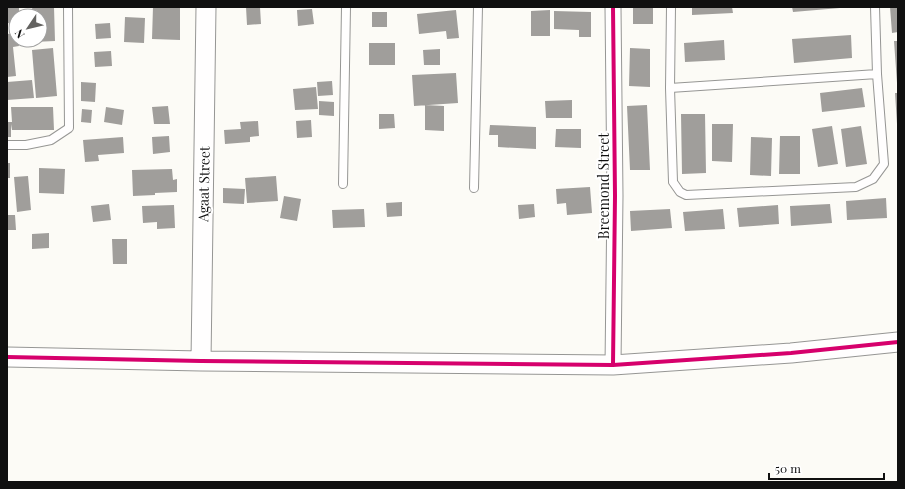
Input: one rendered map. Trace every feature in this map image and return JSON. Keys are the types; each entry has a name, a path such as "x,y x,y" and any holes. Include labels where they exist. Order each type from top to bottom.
{"street":[{"name":"Agaat Street","path":"201,362 206,7"},
{"name":"Breemond Street","path":"613,7 615,196 613,365"},
{"path":"7,357 201,362 613,365 791,353 898,342"}],"lane":[{"path":"7,145 26,145 52,140 69,128 68,7"},
{"path":"343,184 346,7"},
{"path":"474,188 478,7"},
{"path":"670,7 670,88 673,182 680,192 686,195 856,187 873,179 884,164 877,74 875,7"},
{"path":"670,88 877,74"}],"building":[{"path":"7,7 19,7 8,8 7,23"},
{"path":"54,7 55,41 48,41 48,8 32,8"},
{"path":"153,7 180,7 180,40 152,39"},
{"path":"246,7 260,7 261,24 247,25"},
{"path":"633,7 653,7 653,24 633,24"},
{"path":"692,7 732,7 733,13 692,15"},
{"path":"792,7 840,7 840,8 793,12"},
{"path":"890,7 898,7 898,32 892,33"},
{"path":"312,9 314,24 298,26 297,10"},
{"path":"456,10 459,38 447,39 446,31 419,34 417,14"},
{"path":"550,10 550,36 531,36 531,11"},
{"path":"554,11 591,12 591,37 579,37 579,30 554,29"},
{"path":"372,12 387,12 387,27 372,27"},
{"path":"125,17 145,18 144,43 124,42"},
{"path":"110,23 111,38 96,39 95,24"},
{"path":"7,34 8,48 13,48 16,76 7,77"},
{"path":"851,35 852,58 794,63 792,39"},
{"path":"724,40 725,60 685,62 684,43"},
{"path":"894,41 898,41 898,83 897,83"},
{"path":"369,43 395,43 395,65 369,65"},
{"path":"53,48 57,96 36,98 32,50"},
{"path":"630,48 650,49 650,87 629,86"},
{"path":"440,49 440,65 424,65 423,50"},
{"path":"111,51 112,66 95,67 94,52"},
{"path":"456,73 458,103 414,106 412,75"},
{"path":"32,80 34,98 7,100 7,82"},
{"path":"332,81 333,95 318,96 317,82"},
{"path":"81,82 96,83 95,102 81,101"},
{"path":"316,87 318,109 295,110 293,89"},
{"path":"862,88 865,107 822,112 820,93"},
{"path":"895,93 898,93 897,124"},
{"path":"572,100 572,118 546,118 545,101"},
{"path":"319,101 334,102 334,116 319,115"},
{"path":"425,105 444,106 444,131 425,130"},
{"path":"647,105 650,170 630,170 627,106"},
{"path":"168,106 170,124 154,124 152,107"},
{"path":"11,107 53,107 54,130 12,130 11,124 11,137 7,137 7,122 12,122"},
{"path":"106,107 124,110 122,125 104,122"},
{"path":"82,109 92,110 91,123 81,122"},
{"path":"379,114 394,114 395,128 379,129"},
{"path":"681,114 705,114 706,173 682,174"},
{"path":"311,120 312,137 297,138 296,121"},
{"path":"258,121 259,136 250,137 250,142 225,144 224,130 241,129 240,122"},
{"path":"712,124 733,124 732,162 712,161"},
{"path":"490,125 536,127 536,149 498,147 498,135 489,135"},
{"path":"832,126 838,164 818,167 812,129"},
{"path":"861,126 867,164 846,167 841,129"},
{"path":"556,129 581,129 581,148 555,147"},
{"path":"169,136 170,152 153,154 152,137"},
{"path":"780,136 800,136 800,174 779,174"},
{"path":"123,137 124,153 98,155 99,161 85,162 83,140"},
{"path":"751,137 772,138 771,176 750,175"},
{"path":"7,163 10,163 10,178 7,178"},
{"path":"39,168 65,169 64,194 39,193"},
{"path":"172,169 173,180 177,179 177,192 133,196 132,170"},
{"path":"28,176 31,210 17,212 14,177"},
{"path":"276,176 278,201 247,203 245,178"},
{"path":"590,187 592,213 567,215 566,203 557,204 556,189"},
{"path":"223,188 245,189 244,204 223,203"},
{"path":"284,196 301,199 297,221 280,218"},
{"path":"886,198 887,218 847,220 846,201"},
{"path":"402,202 402,216 387,217 386,203"},
{"path":"109,204 111,220 93,222 91,206"},
{"path":"534,204 535,217 519,219 518,205"},
{"path":"830,204 832,223 791,226 790,206"},
{"path":"174,205 175,228 157,229 157,222 143,223 142,206"},
{"path":"778,205 779,224 739,227 737,208"},
{"path":"364,209 365,227 333,228 332,210"},
{"path":"670,209 672,228 631,231 630,211"},
{"path":"723,209 725,229 685,231 683,212"},
{"path":"7,215 15,215 16,230 7,230"},
{"path":"49,233 49,248 32,249 32,234"},
{"path":"112,239 127,239 127,264 113,264"}],"cycle path":[{"path":"613,7 615,196 613,365"},
{"path":"7,357 201,361 613,365 791,353 898,342"}]}
